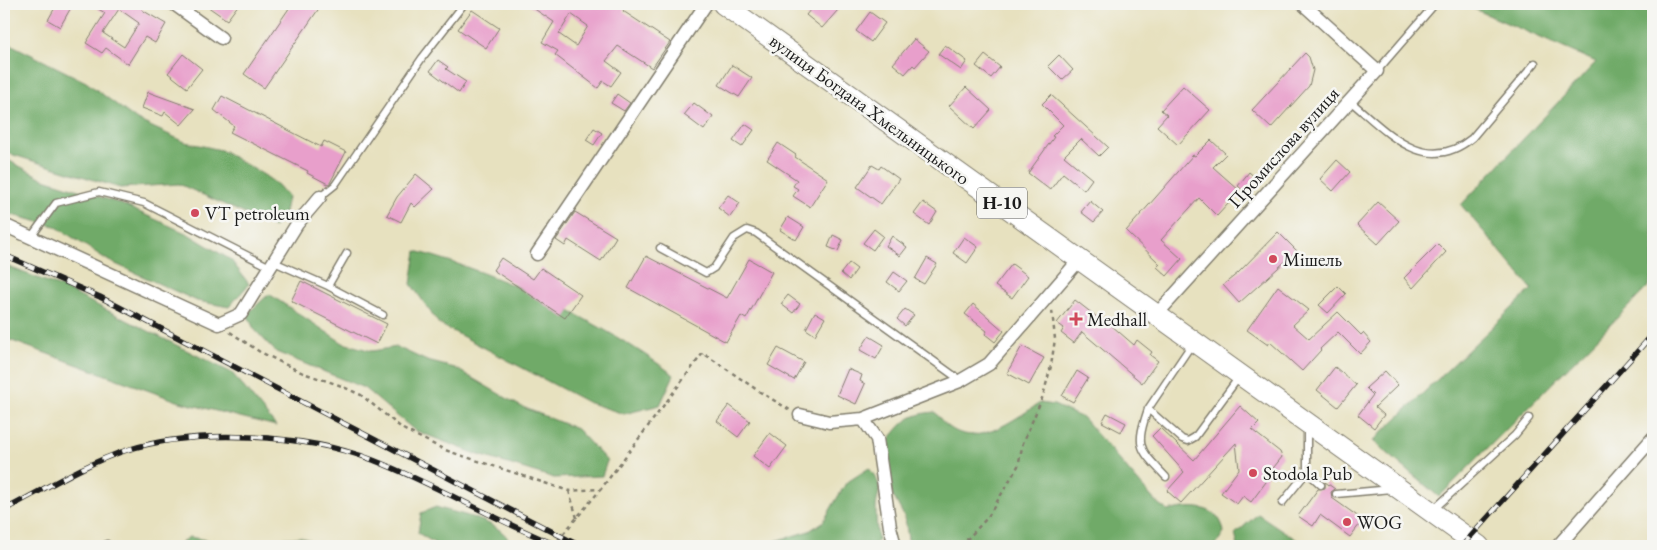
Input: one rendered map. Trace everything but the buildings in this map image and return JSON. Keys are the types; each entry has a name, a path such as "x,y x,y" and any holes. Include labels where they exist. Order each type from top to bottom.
{"main road":[{"name":"вулиця Богдана Хмельницького","path":"723,4 1480,546"}],"street":[{"path":"174,4 221,38"},
{"path":"537,254 706,4"},
{"path":"1303,4 1378,71"},
{"name":"Промислова вулиця","path":"1156,314 1378,71"},
{"path":"4,225 219,324 241,314 297,224 320,197"},
{"path":"800,415 829,422 863,419 960,380 988,364 1080,259"},
{"path":"863,419 877,439 890,527 896,546"},
{"path":"1558,546 1653,438"}],"lane":[{"path":"320,197 335,185 422,58 464,4"},
{"name":"Промислова вулиця","path":"1378,71 1435,4"},
{"path":"1350,102 1409,148 1424,152 1446,152 1472,138 1535,63"},
{"path":"31,237 56,203 99,192 144,203 272,264 328,286 383,315"},
{"path":"660,248 706,273 714,268 734,238 747,230 756,233 960,380"},
{"path":"328,286 347,253"},
{"path":"1166,477 1142,451 1140,442 1148,409 1194,341"},
{"path":"1148,409 1169,429 1182,439 1188,441 1196,437 1241,375"},
{"path":"1431,512 1515,435 1529,418"},
{"path":"1282,503 1307,472 1307,423"},
{"path":"1307,472 1321,484"},
{"path":"1336,494 1399,489"}],"path":[{"path":"961,546 988,517 1018,466 1023,443 1052,366 1055,339 1052,292"},
{"path":"219,324 260,352 303,373 339,385 361,395 403,430 445,450 569,491 601,489"},
{"path":"553,546 601,489 703,353 760,392 800,415"},
{"path":"569,491 577,519"}],"green space":[{"path":"1463,4 1653,4 1653,276 1647,288 1439,497 1373,441 1532,289 1461,205 1596,62"},
{"path":"4,41 86,82 137,120 185,142 221,150 264,175 278,185 288,197 285,212 274,227 179,184 120,188 4,152"},
{"path":"4,158 44,179 119,203 188,234 231,260 249,284 229,307 197,301 109,261 55,226 4,213"},
{"path":"416,251 482,273 550,302 583,318 646,355 674,375 660,405 624,414 587,402 439,324 411,284"},
{"path":"4,265 61,287 232,373 276,426 180,402 4,338"},
{"path":"269,294 343,343 372,351 397,347 427,361 455,368 520,406 577,429 607,461 602,476 554,478 476,454 414,430 364,388 276,352 254,329 247,314"},
{"path":"1040,403 1054,405 1083,418 1155,501 1168,511 1194,508 1210,511 1217,516 1224,532 1215,546 909,546 905,518 891,492 887,442 897,429 912,417 935,412 947,425 960,433 973,435 986,433 1013,420"},
{"path":"869,468 879,486 876,504 878,540 873,546 759,546 809,531 823,522 846,483"},
{"path":"436,507 490,524 507,537 512,546 439,546 418,533 421,513"},
{"path":"1258,514 1306,546 1238,546 1235,534"},
{"path":"189,537 218,542 229,546 177,546"},
{"path":"301,537 325,546 265,546 285,538"}],"railway":[{"path":"4,255 100,297 580,546"},
{"path":"1462,546 1653,334"},
{"path":"4,510 79,470 127,450 155,443 185,439 250,437 316,444 373,460 420,480 512,526 559,546"}],"place":[{"name":"VT petroleum","path":"195,213"},
{"name":"Мішель","path":"1273,259"},
{"name":"Medhall","path":"1076,319"},
{"name":"Stodola Pub","path":"1253,473"},
{"name":"WOG","path":"1347,522"}]}
